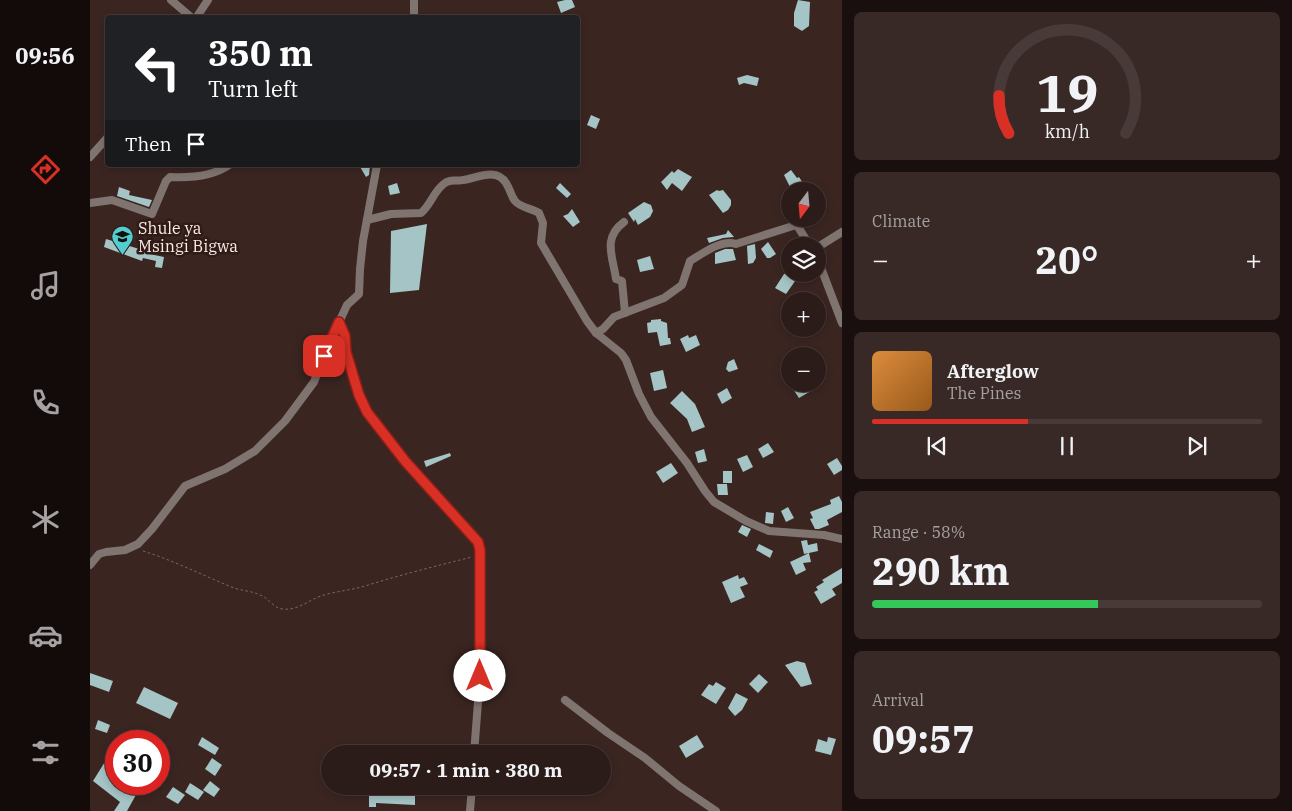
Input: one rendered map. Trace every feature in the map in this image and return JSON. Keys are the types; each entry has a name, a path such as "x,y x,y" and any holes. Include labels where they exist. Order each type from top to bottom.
{"street":[{"path":"171,0 190,15"},
{"path":"196,15 208,0"},
{"path":"414,0 414,15"},
{"path":"90,157 105,140"},
{"path":"90,203 112,200 152,214 166,181 170,177 188,178 219,172 226,167"},
{"path":"90,565 99,554 132,548 138,544 185,486 225,470 255,451 285,421 314,382 347,305 359,294 360,269 377,167"},
{"path":"367,220 391,214 418,214 423,212 441,186 449,180 463,180 484,174 492,174 502,178 516,202 524,208 539,213 543,223 541,243 587,322 596,333 626,360 650,417 687,463 714,502 746,521 773,532 842,539"},
{"path":"624,222 614,230 610,244 616,279 622,281 625,312"},
{"path":"596,333 603,329 614,317 664,298 682,285 690,261 713,248 731,242 736,244 781,227"},
{"path":"826,242 842,232"},
{"path":"826,281 842,324"},
{"path":"339,322 345,336 346,352 359,395 367,412 405,461 479,544 480,676 475,745"},
{"path":"565,700 645,758 679,786 716,811"},
{"path":"470,811 471,795"}],"path":[{"path":"132,548 174,561 238,589 266,597 274,606 290,609 296,608 314,598 480,555"}],"building":[{"path":"572,0 575,7 561,13 557,2"},
{"path":"798,0 810,2 809,26 802,31 794,26 794,13"},
{"path":"747,75 759,78 757,86 744,83 739,85 737,78"},
{"path":"591,115 600,119 596,129 587,125"},
{"path":"360,167 370,167 369,175 366,177"},
{"path":"678,169 692,177 682,191 672,183 667,190 661,182 672,171 674,173"},
{"path":"791,170 802,182 788,182 784,175"},
{"path":"397,183 400,193 390,195 388,186"},
{"path":"560,183 571,194 567,198 556,188"},
{"path":"119,187 130,191 129,195 152,200 149,207 117,196"},
{"path":"717,190 723,190 731,200 728,210 723,213 709,195"},
{"path":"644,202 651,205 653,211 650,217 638,225 635,219 634,222 628,213"},
{"path":"572,209 580,222 573,227 563,216"},
{"path":"427,224 419,290 390,293 391,231"},
{"path":"728,230 734,237 723,238 709,243 707,238 726,234"},
{"path":"106,239 146,251 145,253 164,257 162,268 155,267 156,261 143,258 142,261 104,247"},
{"path":"768,242 776,254 770,258 767,258 761,249"},
{"path":"755,244 756,258 753,263 748,264 747,246"},
{"path":"725,249 733,249 736,260 715,264 715,253"},
{"path":"650,256 654,269 640,272 637,260"},
{"path":"781,279 781,282 794,282 787,292 782,292 775,288"},
{"path":"661,319 661,321 667,323 668,338 670,338 671,344 660,346 657,332 648,333 647,323 651,322 651,320"},
{"path":"688,335 689,338 696,335 700,345 686,352 680,339"},
{"path":"734,359 738,369 729,372 726,369 728,362"},
{"path":"663,370 667,388 654,391 650,373"},
{"path":"727,388 732,398 722,404 717,394"},
{"path":"682,391 695,404 705,427 692,432 687,419 670,403"},
{"path":"795,392 809,392 799,398"},
{"path":"768,443 774,452 763,458 758,449"},
{"path":"704,449 707,461 698,463 695,452"},
{"path":"450,453 451,456 426,467 424,461"},
{"path":"747,455 753,467 743,472 737,459"},
{"path":"837,458 842,466 842,470 834,475 827,464"},
{"path":"671,463 678,473 663,483 656,472"},
{"path":"723,471 732,471 732,483 723,483"},
{"path":"717,484 727,484 728,495 718,495"},
{"path":"839,496 842,502 842,512 827,520 829,525 815,529 810,519 813,518 810,512 831,504 830,500"},
{"path":"788,507 794,518 786,522 781,511"},
{"path":"766,512 774,513 773,524 765,523"},
{"path":"742,525 751,529 747,537 738,532"},
{"path":"807,540 808,545 817,543 818,551 804,554 801,541"},
{"path":"759,544 773,551 770,558 756,550"},
{"path":"809,553 811,562 803,563 806,570 796,575 790,562"},
{"path":"842,568 842,583 832,589 836,595 821,604 814,592 818,590 816,587 824,582 822,580"},
{"path":"738,575 739,579 744,577 748,584 740,587 745,597 731,603 722,582"},
{"path":"797,661 805,663 812,684 801,687 785,665"},
{"path":"90,673 113,681 109,692 90,685"},
{"path":"759,674 768,682 758,693 749,684"},
{"path":"716,682 726,688 716,704 701,695 709,684 713,686"},
{"path":"144,687 178,703 170,719 136,703"},
{"path":"736,693 748,699 742,710 735,716 728,708"},
{"path":"98,720 110,725 105,732 95,729"},
{"path":"697,735 704,747 686,758 679,746"},
{"path":"202,737 219,748 215,755 198,745"},
{"path":"828,737 836,739 831,755 815,751 818,739 827,742"},
{"path":"212,758 222,765 215,776 205,769"},
{"path":"105,762 105,790 93,781"},
{"path":"210,781 220,789 214,797 203,790"},
{"path":"190,783 204,792 198,800 185,792"},
{"path":"173,787 185,795 178,804 166,797 170,795"},
{"path":"111,795 136,795 127,811 114,811 120,802"},
{"path":"415,795 415,805 376,803 376,807 369,807 369,796"}],"place":[{"name":"Shule ya Msingi Bigwa","path":"122,256"}],"route":[{"path":"324,356 339,322 345,336 346,352 359,395 367,412 405,461 478,542 480,550 480,676"}]}
